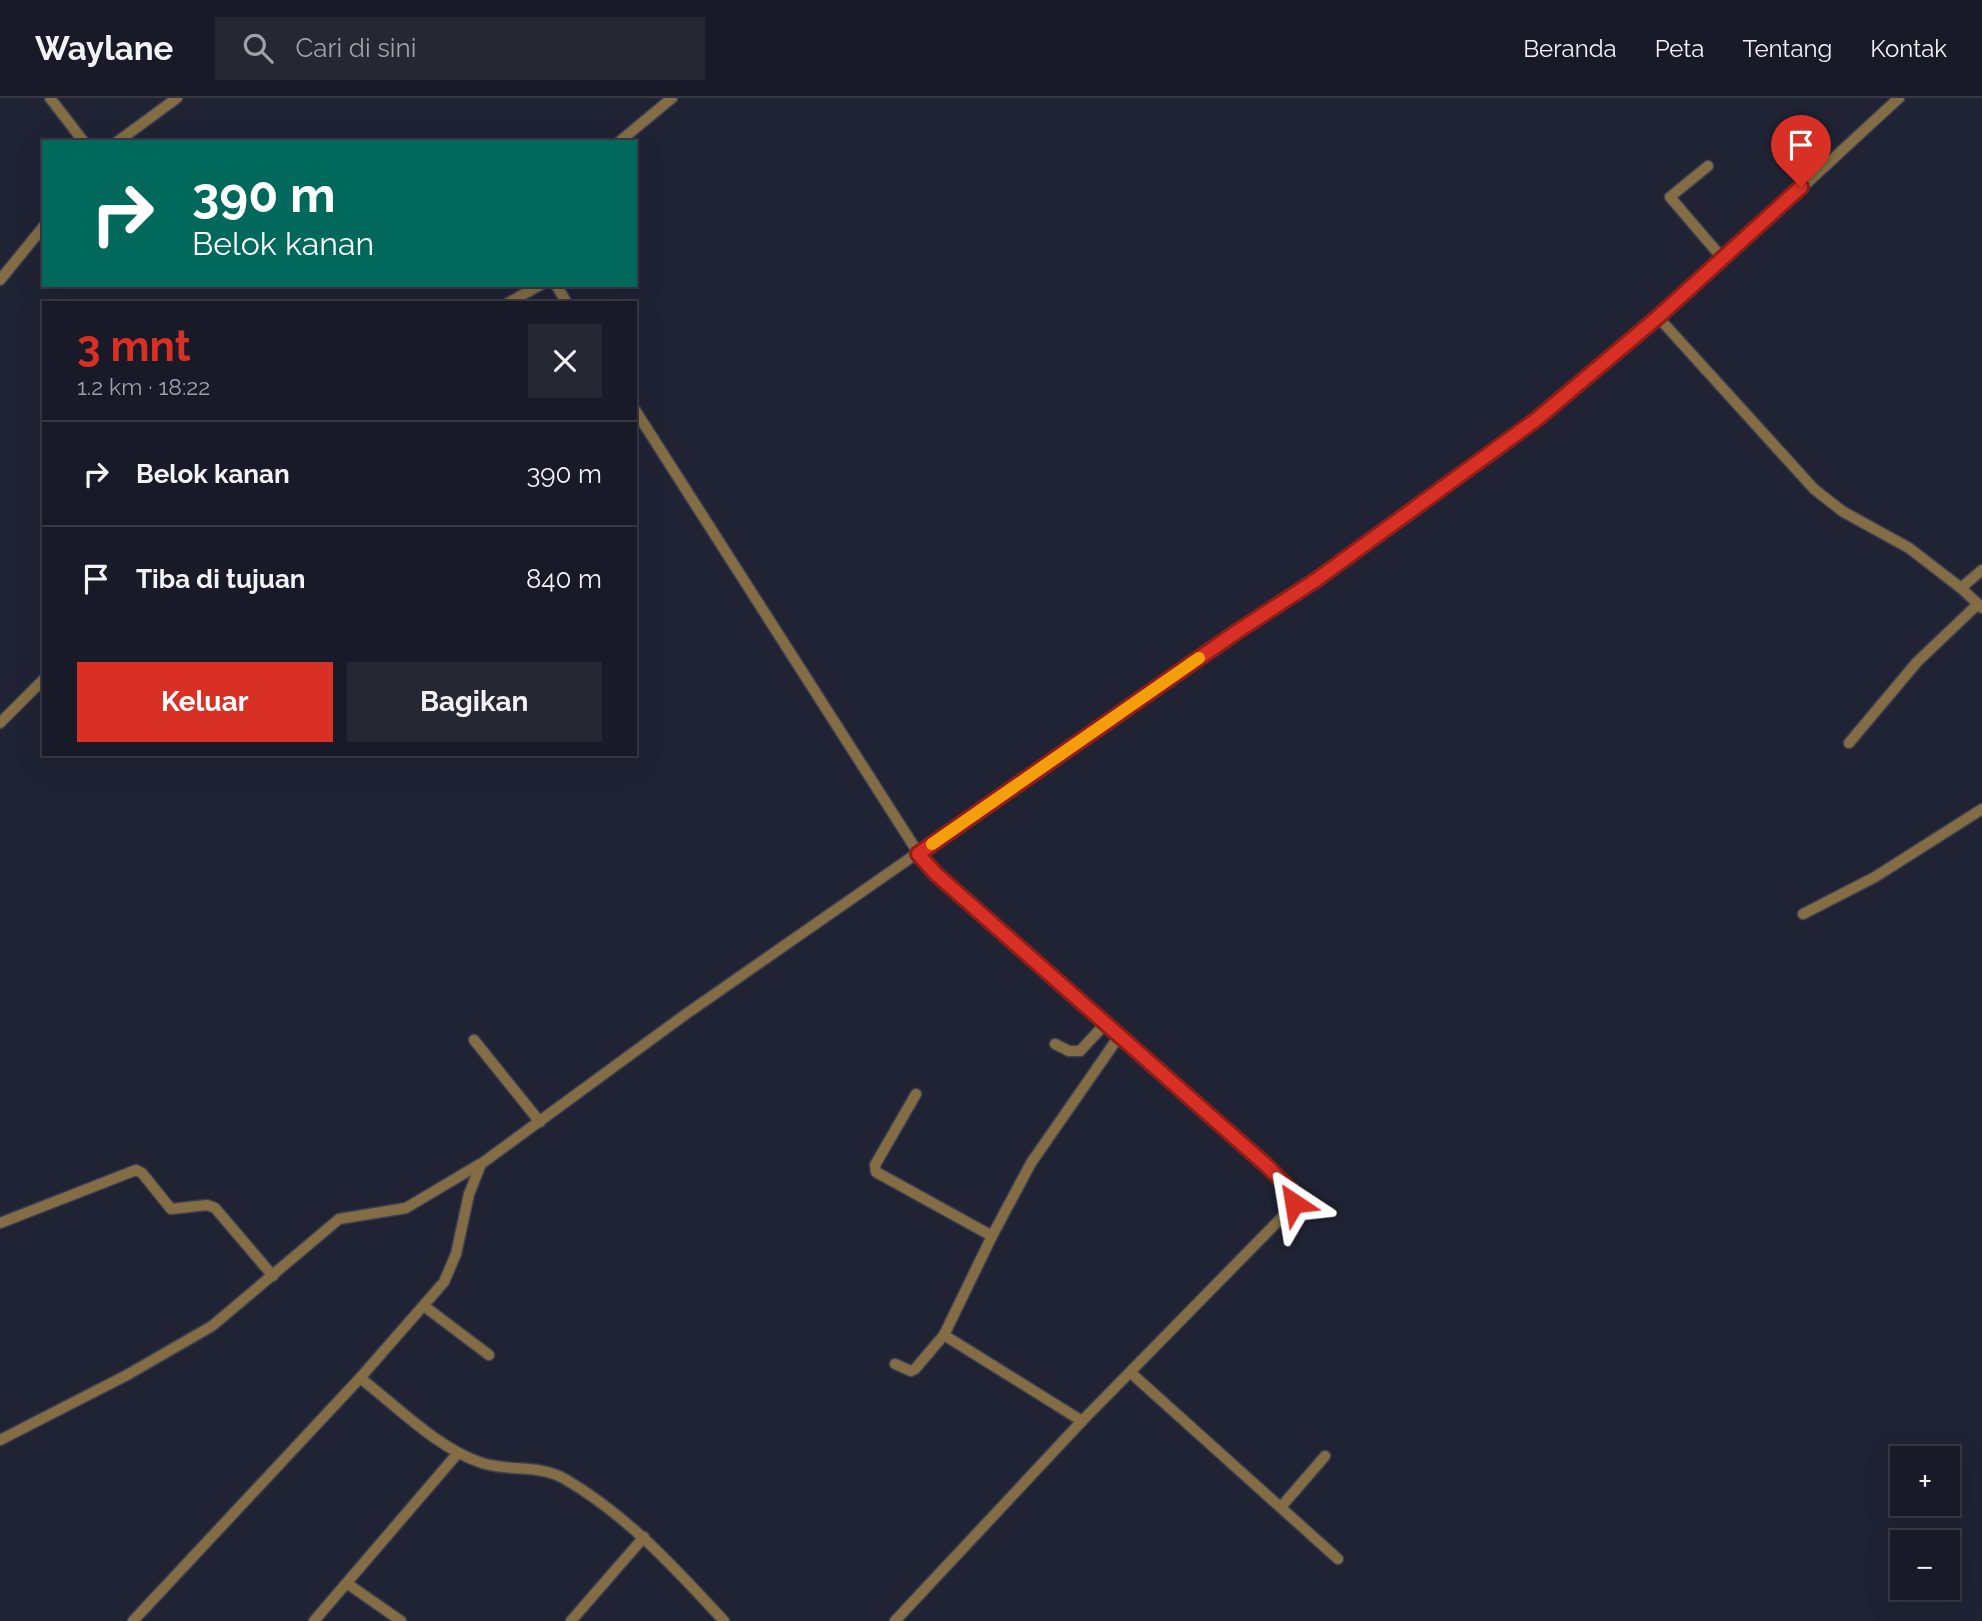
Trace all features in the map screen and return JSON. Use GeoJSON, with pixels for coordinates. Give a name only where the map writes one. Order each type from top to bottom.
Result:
{"type":"FeatureCollection","features":[{"type":"Feature","properties":{"kind":"street"},"geometry":{"type":"LineString","coordinates":[[50,98],[82,140]]}},
{"type":"Feature","properties":{"kind":"street"},"geometry":{"type":"LineString","coordinates":[[120,140],[177,98]]}},
{"type":"Feature","properties":{"kind":"street"},"geometry":{"type":"LineString","coordinates":[[621,140],[672,98]]}},
{"type":"Feature","properties":{"kind":"street"},"geometry":{"type":"LineString","coordinates":[[0,1440],[127,1375],[212,1326],[339,1219],[406,1209],[481,1164],[686,1014],[1229,637],[1316,580],[1537,419],[1658,317],[1899,98]]}},
{"type":"Feature","properties":{"kind":"street"},"geometry":{"type":"LineString","coordinates":[[1707,166],[1670,197],[1723,258]]}},
{"type":"Feature","properties":{"kind":"street"},"geometry":{"type":"LineString","coordinates":[[0,280],[42,228]]}},
{"type":"Feature","properties":{"kind":"street"},"geometry":{"type":"LineString","coordinates":[[512,301],[536,287]]}},
{"type":"Feature","properties":{"kind":"street"},"geometry":{"type":"LineString","coordinates":[[1658,317],[1814,489],[1842,511],[1909,548],[1980,606],[1917,662],[1849,743]]}},
{"type":"Feature","properties":{"kind":"street"},"geometry":{"type":"LineString","coordinates":[[637,413],[918,854],[936,874],[1266,1165],[1292,1191],[1294,1199],[1283,1216],[1082,1421],[895,1621]]}},
{"type":"Feature","properties":{"kind":"street"},"geometry":{"type":"LineString","coordinates":[[1961,588],[1982,570]]}},
{"type":"Feature","properties":{"kind":"street"},"geometry":{"type":"LineString","coordinates":[[0,723],[42,681]]}},
{"type":"Feature","properties":{"kind":"street"},"geometry":{"type":"LineString","coordinates":[[1803,914],[1875,877],[1982,809]]}},
{"type":"Feature","properties":{"kind":"street"},"geometry":{"type":"LineString","coordinates":[[1055,1044],[1069,1051],[1080,1051],[1106,1023]]}},
{"type":"Feature","properties":{"kind":"street"},"geometry":{"type":"LineString","coordinates":[[895,1364],[911,1371],[915,1369],[944,1335],[1031,1163],[1120,1035]]}},
{"type":"Feature","properties":{"kind":"street"},"geometry":{"type":"LineString","coordinates":[[474,1040],[540,1122]]}},
{"type":"Feature","properties":{"kind":"street"},"geometry":{"type":"LineString","coordinates":[[916,1094],[875,1165],[876,1172],[992,1236]]}},
{"type":"Feature","properties":{"kind":"street"},"geometry":{"type":"LineString","coordinates":[[133,1621],[424,1306],[450,1270],[474,1177],[481,1164]]}},
{"type":"Feature","properties":{"kind":"street"},"geometry":{"type":"LineString","coordinates":[[0,1223],[136,1170],[142,1173],[171,1209],[207,1205],[215,1208],[273,1276]]}},
{"type":"Feature","properties":{"kind":"street"},"geometry":{"type":"LineString","coordinates":[[424,1306],[489,1355]]}},
{"type":"Feature","properties":{"kind":"street"},"geometry":{"type":"LineString","coordinates":[[944,1335],[1082,1421]]}},
{"type":"Feature","properties":{"kind":"street"},"geometry":{"type":"LineString","coordinates":[[1131,1373],[1338,1559]]}},
{"type":"Feature","properties":{"kind":"street"},"geometry":{"type":"LineString","coordinates":[[360,1378],[458,1453],[496,1467],[548,1471],[612,1510],[644,1537],[724,1621]]}},
{"type":"Feature","properties":{"kind":"street"},"geometry":{"type":"LineString","coordinates":[[314,1621],[458,1453]]}},
{"type":"Feature","properties":{"kind":"street"},"geometry":{"type":"LineString","coordinates":[[1281,1507],[1325,1456]]}},
{"type":"Feature","properties":{"kind":"street"},"geometry":{"type":"LineString","coordinates":[[570,1621],[644,1537]]}},
{"type":"Feature","properties":{"kind":"street"},"geometry":{"type":"LineString","coordinates":[[348,1584],[401,1621]]}},
{"type":"Feature","properties":{"kind":"slow traffic"},"geometry":{"type":"LineString","coordinates":[[932,844],[1199,658]]}},
{"type":"Feature","properties":{"kind":"route"},"geometry":{"type":"LineString","coordinates":[[1294,1203],[1292,1191],[1266,1165],[936,874],[918,854],[1238,631],[1316,580],[1537,419],[1658,317],[1801,187]]}}]}
